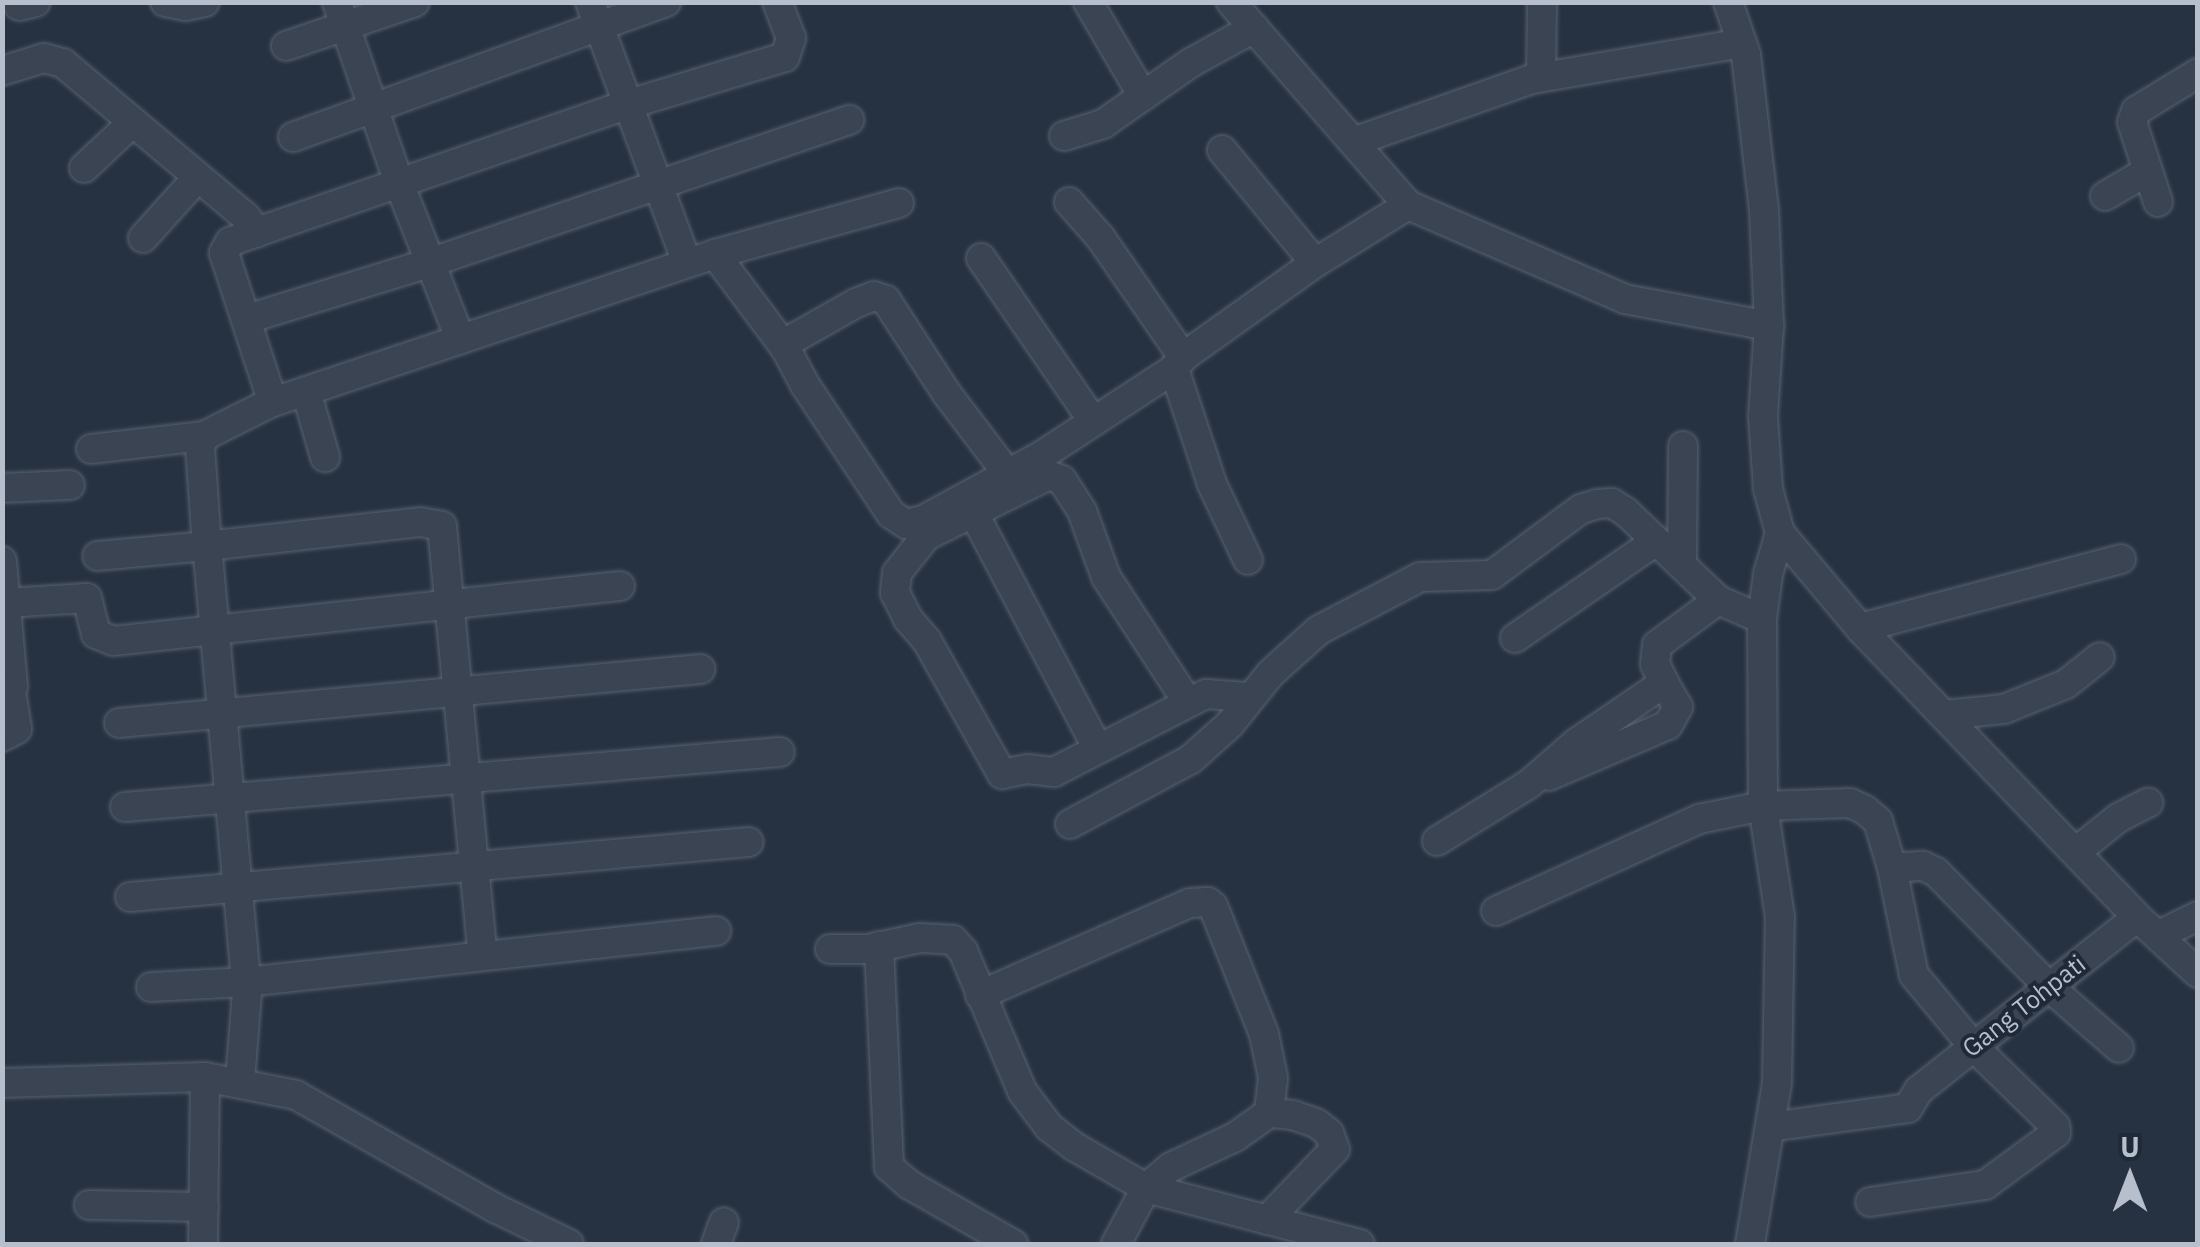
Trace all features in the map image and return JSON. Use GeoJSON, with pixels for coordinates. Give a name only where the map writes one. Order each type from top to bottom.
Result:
{"type":"FeatureCollection","features":[{"type":"Feature","properties":{"kind":"street"},"geometry":{"type":"LineString","coordinates":[[165,2],[186,6],[205,2]]}},
{"type":"Feature","properties":{"kind":"street"},"geometry":{"type":"LineString","coordinates":[[286,46],[342,15],[415,2]]}},
{"type":"Feature","properties":{"kind":"street"},"geometry":{"type":"LineString","coordinates":[[293,137],[595,14],[666,2]]}},
{"type":"Feature","properties":{"kind":"street"},"geometry":{"type":"LineString","coordinates":[[270,403],[224,252],[230,242],[626,105],[785,58],[791,38],[777,2]]}},
{"type":"Feature","properties":{"kind":"street"},"geometry":{"type":"LineString","coordinates":[[1088,2],[1142,96]]}},
{"type":"Feature","properties":{"kind":"street"},"geometry":{"type":"LineString","coordinates":[[1232,2],[1408,205],[1625,298],[1769,326]]}},
{"type":"Feature","properties":{"kind":"street"},"geometry":{"type":"LineString","coordinates":[[1541,77],[1542,2]]}},
{"type":"Feature","properties":{"kind":"street"},"geometry":{"type":"LineString","coordinates":[[1728,2],[1742,42],[1764,210],[1769,326],[1763,417],[1768,489],[1780,533],[1860,628],[2198,974]]}},
{"type":"Feature","properties":{"kind":"street"},"geometry":{"type":"LineString","coordinates":[[595,14],[686,263]]}},
{"type":"Feature","properties":{"kind":"street"},"geometry":{"type":"LineString","coordinates":[[342,15],[398,183],[460,339]]}},
{"type":"Feature","properties":{"kind":"street"},"geometry":{"type":"LineString","coordinates":[[1064,136],[1103,124],[1192,62],[1254,28]]}},
{"type":"Feature","properties":{"kind":"street"},"geometry":{"type":"LineString","coordinates":[[1353,142],[1541,77],[1742,42]]}},
{"type":"Feature","properties":{"kind":"street"},"geometry":{"type":"LineString","coordinates":[[2,71],[53,59],[246,217],[257,232]]}},
{"type":"Feature","properties":{"kind":"street"},"geometry":{"type":"LineString","coordinates":[[2158,202],[2132,132],[2136,111],[2198,73]]}},
{"type":"Feature","properties":{"kind":"street"},"geometry":{"type":"LineString","coordinates":[[247,319],[432,262],[850,120]]}},
{"type":"Feature","properties":{"kind":"street"},"geometry":{"type":"LineString","coordinates":[[84,168],[133,122]]}},
{"type":"Feature","properties":{"kind":"street"},"geometry":{"type":"LineString","coordinates":[[1222,150],[1315,263]]}},
{"type":"Feature","properties":{"kind":"street"},"geometry":{"type":"LineString","coordinates":[[2104,196],[2146,172]]}},
{"type":"Feature","properties":{"kind":"street"},"geometry":{"type":"LineString","coordinates":[[142,238],[198,178]]}},
{"type":"Feature","properties":{"kind":"street"},"geometry":{"type":"LineString","coordinates":[[1070,202],[1100,237],[1178,363],[1212,484],[1248,560]]}},
{"type":"Feature","properties":{"kind":"street"},"geometry":{"type":"LineString","coordinates":[[90,449],[204,436],[270,403],[686,263],[899,204]]}},
{"type":"Feature","properties":{"kind":"street"},"geometry":{"type":"LineString","coordinates":[[715,254],[786,349],[891,514],[906,524],[923,520],[1094,421],[1315,263],[1408,205]]}},
{"type":"Feature","properties":{"kind":"street"},"geometry":{"type":"LineString","coordinates":[[981,258],[1094,421]]}},
{"type":"Feature","properties":{"kind":"street"},"geometry":{"type":"LineString","coordinates":[[786,349],[798,333],[856,303],[874,296],[886,300],[947,394],[1006,473]]}},
{"type":"Feature","properties":{"kind":"street"},"geometry":{"type":"LineString","coordinates":[[306,391],[326,457]]}},
{"type":"Feature","properties":{"kind":"street"},"geometry":{"type":"LineString","coordinates":[[204,436],[200,447],[207,546],[246,982],[240,1082]]}},
{"type":"Feature","properties":{"kind":"street"},"geometry":{"type":"LineString","coordinates":[[1682,446],[1682,564]]}},
{"type":"Feature","properties":{"kind":"street"},"geometry":{"type":"LineString","coordinates":[[1187,701],[1106,576],[1082,511],[1062,480],[1048,474],[926,536],[898,572],[895,593],[908,618],[927,641],[1002,774],[1028,769],[1054,772],[1206,694],[1248,698]]}},
{"type":"Feature","properties":{"kind":"street"},"geometry":{"type":"LineString","coordinates":[[2,488],[70,485]]}},
{"type":"Feature","properties":{"kind":"street"},"geometry":{"type":"LineString","coordinates":[[1070,824],[1191,759],[1230,724],[1248,698],[1318,630],[1420,578],[1492,575],[1581,510],[1612,503],[1718,600],[1762,619]]}},
{"type":"Feature","properties":{"kind":"street"},"geometry":{"type":"LineString","coordinates":[[973,512],[1098,750]]}},
{"type":"Feature","properties":{"kind":"street"},"geometry":{"type":"LineString","coordinates":[[97,556],[437,522],[444,536],[483,956]]}},
{"type":"Feature","properties":{"kind":"street"},"geometry":{"type":"LineString","coordinates":[[1750,1244],[1777,1082],[1780,917],[1763,806],[1762,619],[1768,574],[1780,533]]}},
{"type":"Feature","properties":{"kind":"street"},"geometry":{"type":"LineString","coordinates":[[1514,638],[1656,541]]}},
{"type":"Feature","properties":{"kind":"street"},"geometry":{"type":"LineString","coordinates":[[1860,628],[2122,558]]}},
{"type":"Feature","properties":{"kind":"street"},"geometry":{"type":"LineString","coordinates":[[2,561],[7,693],[16,729],[2,737]]}},
{"type":"Feature","properties":{"kind":"street"},"geometry":{"type":"LineString","coordinates":[[6,604],[88,598],[96,634],[107,641],[620,586]]}},
{"type":"Feature","properties":{"kind":"street"},"geometry":{"type":"LineString","coordinates":[[1438,840],[1530,784],[1668,725],[1678,707],[1654,664],[1657,645],[1718,600]]}},
{"type":"Feature","properties":{"kind":"street"},"geometry":{"type":"LineString","coordinates":[[1945,715],[2004,710],[2066,684],[2100,657]]}},
{"type":"Feature","properties":{"kind":"street"},"geometry":{"type":"LineString","coordinates":[[119,724],[702,669]]}},
{"type":"Feature","properties":{"kind":"street"},"geometry":{"type":"LineString","coordinates":[[124,807],[780,752]]}},
{"type":"Feature","properties":{"kind":"street"},"geometry":{"type":"LineString","coordinates":[[1496,912],[1679,826],[1763,806],[1850,803],[1866,810],[1878,821],[1892,868],[1914,975],[1973,1046],[2055,1126],[2054,1138],[1986,1185],[1870,1202]]}},
{"type":"Feature","properties":{"kind":"street"},"geometry":{"type":"LineString","coordinates":[[2077,852],[2118,818],[2148,803]]}},
{"type":"Feature","properties":{"kind":"street"},"geometry":{"type":"LineString","coordinates":[[130,896],[749,842]]}},
{"type":"Feature","properties":{"kind":"street"},"geometry":{"type":"LineString","coordinates":[[1892,868],[1923,866],[1936,872],[2048,986],[2119,1048]]}},
{"type":"Feature","properties":{"kind":"street"},"geometry":{"type":"LineString","coordinates":[[980,994],[1129,926],[1190,903],[1208,902],[1224,928],[1264,1034],[1273,1078],[1269,1113]]}},
{"type":"Feature","properties":{"kind":"street","name":"Gang Tohpati"},"geometry":{"type":"LineString","coordinates":[[1770,1127],[1908,1108],[1913,1098],[2048,986],[2148,926],[2198,916]]}},
{"type":"Feature","properties":{"kind":"street"},"geometry":{"type":"LineString","coordinates":[[151,987],[246,982],[716,931]]}},
{"type":"Feature","properties":{"kind":"street"},"geometry":{"type":"LineString","coordinates":[[830,950],[920,938],[954,940],[964,951],[1022,1091],[1048,1127],[1146,1188],[1360,1244]]}},
{"type":"Feature","properties":{"kind":"street"},"geometry":{"type":"LineString","coordinates":[[880,946],[889,1167],[910,1185],[1013,1244]]}},
{"type":"Feature","properties":{"kind":"street"},"geometry":{"type":"LineString","coordinates":[[203,1244],[206,1077]]}},
{"type":"Feature","properties":{"kind":"street"},"geometry":{"type":"LineString","coordinates":[[2,1084],[206,1077],[296,1095],[495,1208],[569,1244]]}},
{"type":"Feature","properties":{"kind":"street"},"geometry":{"type":"LineString","coordinates":[[1116,1244],[1146,1188],[1170,1167],[1248,1130],[1269,1113],[1293,1114],[1329,1133],[1335,1150],[1267,1220]]}},
{"type":"Feature","properties":{"kind":"street"},"geometry":{"type":"LineString","coordinates":[[89,1205],[204,1207]]}}]}
